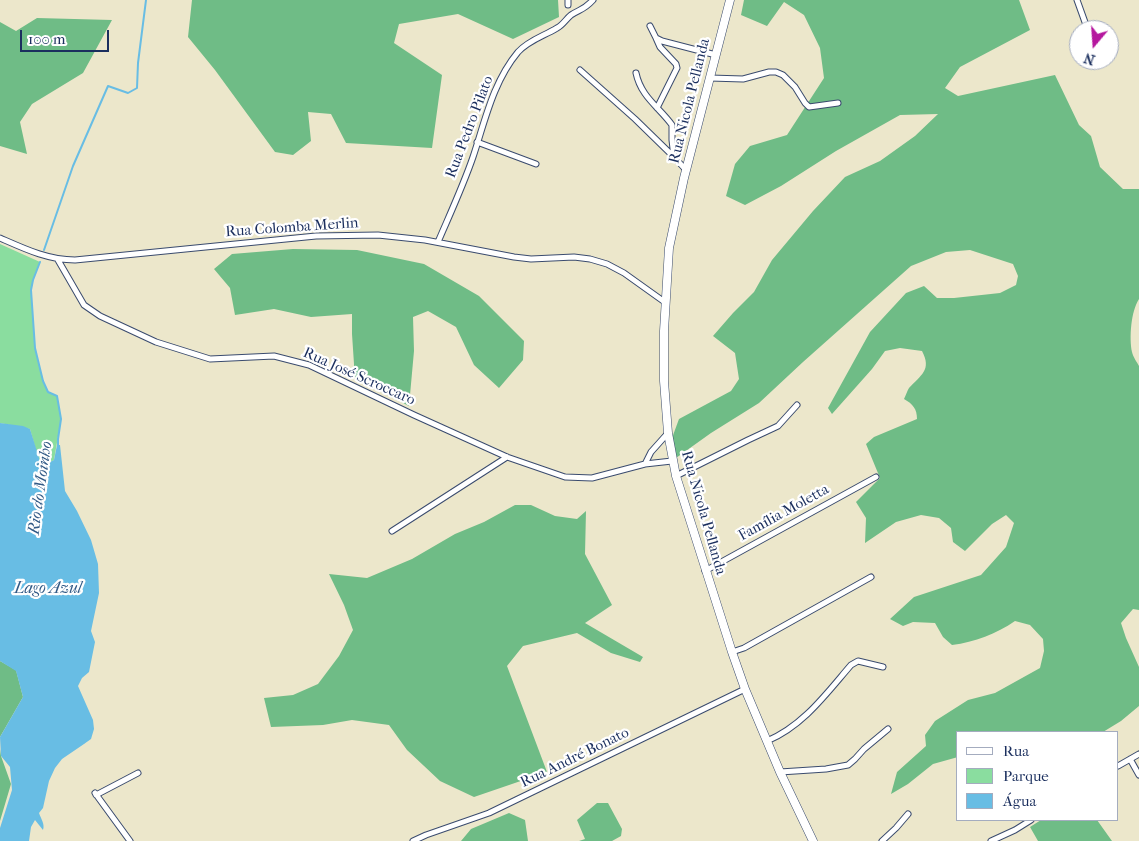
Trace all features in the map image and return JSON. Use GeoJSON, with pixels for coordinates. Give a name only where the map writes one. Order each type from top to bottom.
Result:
{"type":"FeatureCollection","features":[{"type":"Feature","properties":{"kind":"main road","name":"Rua Nicola Pellanda"},"geometry":{"type":"LineString","coordinates":[[730,0],[686,170],[669,248],[664,331],[664,381],[668,433],[676,476],[732,652],[780,772],[812,841]]}},
{"type":"Feature","properties":{"kind":"street","name":"Rua Pedro Pilato"},"geometry":{"type":"LineString","coordinates":[[438,242],[473,158],[495,92],[505,72],[519,52],[529,43],[561,26],[570,15],[587,6],[593,0]]}},
{"type":"Feature","properties":{"kind":"street"},"geometry":{"type":"LineString","coordinates":[[1077,0],[1084,20]]}},
{"type":"Feature","properties":{"kind":"street"},"geometry":{"type":"LineString","coordinates":[[650,26],[660,47],[676,64],[677,68],[657,108]]}},
{"type":"Feature","properties":{"kind":"street"},"geometry":{"type":"LineString","coordinates":[[656,38],[671,44],[716,55]]}},
{"type":"Feature","properties":{"kind":"street"},"geometry":{"type":"LineString","coordinates":[[580,70],[635,119],[686,170]]}},
{"type":"Feature","properties":{"kind":"street"},"geometry":{"type":"LineString","coordinates":[[710,78],[743,78],[776,72],[783,75],[796,87],[809,107],[838,103]]}},
{"type":"Feature","properties":{"kind":"street"},"geometry":{"type":"LineString","coordinates":[[636,73],[642,92],[672,125],[674,157]]}},
{"type":"Feature","properties":{"kind":"street"},"geometry":{"type":"LineString","coordinates":[[478,142],[536,164]]}},
{"type":"Feature","properties":{"kind":"street","name":"Rua Colomba Merlin"},"geometry":{"type":"LineString","coordinates":[[0,238],[58,260],[84,260],[324,236],[378,235],[411,238],[522,258],[574,257],[590,259],[607,264],[666,303]]}},
{"type":"Feature","properties":{"kind":"street","name":"Rua José Scroccaro"},"geometry":{"type":"LineString","coordinates":[[58,260],[84,305],[100,316],[156,342],[210,358],[274,356],[309,365],[507,458],[565,477],[592,478],[645,464],[672,460]]}},
{"type":"Feature","properties":{"kind":"street"},"geometry":{"type":"LineString","coordinates":[[676,476],[778,426],[796,405]]}},
{"type":"Feature","properties":{"kind":"street"},"geometry":{"type":"LineString","coordinates":[[645,464],[651,452],[668,433]]}},
{"type":"Feature","properties":{"kind":"street"},"geometry":{"type":"LineString","coordinates":[[392,531],[507,458]]}},
{"type":"Feature","properties":{"kind":"street","name":"Família Moletta"},"geometry":{"type":"LineString","coordinates":[[705,571],[876,477]]}},
{"type":"Feature","properties":{"kind":"street"},"geometry":{"type":"LineString","coordinates":[[732,652],[744,648],[871,577]]}},
{"type":"Feature","properties":{"kind":"street"},"geometry":{"type":"LineString","coordinates":[[767,741],[794,726],[814,707],[851,665],[858,661],[883,667]]}},
{"type":"Feature","properties":{"kind":"street","name":"Rua André Bonato"},"geometry":{"type":"LineString","coordinates":[[413,841],[490,814],[745,688]]}},
{"type":"Feature","properties":{"kind":"street"},"geometry":{"type":"LineString","coordinates":[[780,772],[826,769],[848,765],[888,729]]}},
{"type":"Feature","properties":{"kind":"street"},"geometry":{"type":"LineString","coordinates":[[1119,766],[1139,754]]}},
{"type":"Feature","properties":{"kind":"street"},"geometry":{"type":"LineString","coordinates":[[1130,760],[1139,774]]}},
{"type":"Feature","properties":{"kind":"street"},"geometry":{"type":"LineString","coordinates":[[130,841],[95,794],[138,773]]}},
{"type":"Feature","properties":{"kind":"street"},"geometry":{"type":"LineString","coordinates":[[882,841],[908,814]]}},
{"type":"Feature","properties":{"kind":"street"},"geometry":{"type":"LineString","coordinates":[[991,841],[1029,821]]}},
{"type":"Feature","properties":{"kind":"green space"},"geometry":{"type":"Polygon","coordinates":[[[192,0],[558,0],[559,17],[513,39],[458,14],[399,24],[394,43],[442,75],[432,148],[346,143],[331,114],[308,112],[311,141],[293,155],[275,152],[215,70],[188,37],[192,0]]]}},
{"type":"Feature","properties":{"kind":"green space"},"geometry":{"type":"Polygon","coordinates":[[[744,0],[1019,0],[1030,30],[960,67],[945,88],[958,96],[1055,75],[1079,125],[1091,136],[1100,167],[1123,189],[1139,189],[1139,299],[1132,317],[1131,346],[1139,366],[1139,610],[1133,609],[1121,623],[1139,667],[1139,706],[1121,721],[1105,731],[956,731],[956,758],[933,764],[908,784],[891,794],[897,772],[926,746],[925,735],[935,721],[968,700],[995,693],[1040,668],[1044,651],[1043,639],[1030,625],[1015,621],[985,637],[952,645],[943,637],[935,623],[913,622],[903,626],[890,619],[914,597],[981,575],[1006,547],[1014,523],[1006,515],[992,524],[965,551],[953,542],[951,528],[939,518],[921,515],[896,522],[865,543],[866,518],[856,502],[880,478],[866,444],[874,437],[917,419],[914,407],[904,399],[909,388],[924,372],[926,363],[922,351],[900,348],[885,351],[872,369],[832,414],[828,408],[870,332],[906,293],[924,286],[937,298],[1000,293],[1016,285],[1018,276],[1013,264],[970,250],[946,252],[911,266],[759,403],[711,433],[676,458],[672,438],[679,419],[731,391],[739,379],[735,353],[713,336],[754,292],[772,260],[813,211],[845,177],[880,161],[915,136],[938,114],[900,115],[836,151],[781,186],[745,205],[726,196],[735,164],[750,146],[787,135],[824,78],[820,48],[804,15],[784,2],[767,26],[741,15],[744,0]]]}},
{"type":"Feature","properties":{"kind":"green space"},"geometry":{"type":"Polygon","coordinates":[[[37,18],[112,20],[83,73],[32,104],[20,122],[27,154],[0,146],[0,22],[16,31],[37,18]]]}},
{"type":"Feature","properties":{"kind":"green space"},"geometry":{"type":"Polygon","coordinates":[[[0,244],[40,262],[31,290],[35,348],[43,381],[48,392],[57,396],[61,419],[54,460],[48,463],[39,461],[30,429],[0,423],[0,244]]]}},
{"type":"Feature","properties":{"kind":"green space"},"geometry":{"type":"Polygon","coordinates":[[[293,249],[357,250],[424,264],[479,296],[524,341],[523,360],[499,388],[474,365],[456,327],[428,311],[413,317],[414,351],[409,406],[355,379],[352,314],[311,317],[274,309],[235,315],[230,288],[214,269],[232,254],[293,249]]]}},
{"type":"Feature","properties":{"kind":"green space"},"geometry":{"type":"Polygon","coordinates":[[[515,505],[531,505],[555,516],[577,519],[586,511],[585,554],[612,605],[585,623],[643,657],[640,662],[611,653],[577,633],[523,646],[507,666],[547,772],[474,797],[440,781],[407,750],[389,725],[352,720],[323,725],[271,727],[264,698],[293,695],[318,684],[339,656],[353,630],[344,605],[329,574],[367,578],[412,559],[455,534],[484,522],[515,505]]]}},
{"type":"Feature","properties":{"kind":"green space"},"geometry":{"type":"Polygon","coordinates":[[[0,661],[16,670],[23,697],[0,737],[0,661]]]}},
{"type":"Feature","properties":{"kind":"green space"},"geometry":{"type":"Polygon","coordinates":[[[0,749],[11,784],[0,821],[0,749]]]}},
{"type":"Feature","properties":{"kind":"green space"},"geometry":{"type":"Polygon","coordinates":[[[597,803],[608,803],[622,829],[621,836],[612,841],[579,841],[585,839],[577,820],[597,803]]]}},
{"type":"Feature","properties":{"kind":"green space"},"geometry":{"type":"Polygon","coordinates":[[[509,813],[525,820],[528,841],[461,841],[471,829],[509,813]]]}},
{"type":"Feature","properties":{"kind":"green space"},"geometry":{"type":"Polygon","coordinates":[[[1039,821],[1098,821],[1112,841],[1038,841],[1030,827],[1039,821]]]}},
{"type":"Feature","properties":{"kind":"water","name":"Lago Azul"},"geometry":{"type":"Polygon","coordinates":[[[0,423],[23,426],[30,429],[40,461],[48,463],[54,460],[57,445],[60,445],[65,491],[91,540],[98,564],[99,593],[91,631],[95,642],[89,672],[82,678],[78,686],[93,720],[94,729],[91,739],[62,759],[55,768],[49,781],[43,808],[39,813],[43,830],[35,820],[31,827],[29,841],[0,841],[0,828],[12,790],[10,767],[1,756],[0,737],[23,697],[16,671],[0,661],[0,423]]]}},
{"type":"Feature","properties":{"kind":"waterway","name":"Rio do Moinho"},"geometry":{"type":"LineString","coordinates":[[44,250],[73,166],[108,86],[128,93],[137,88],[138,63],[146,0]]}},
{"type":"Feature","properties":{"kind":"waterway","name":"Rio do Moinho"},"geometry":{"type":"LineString","coordinates":[[40,262],[31,290],[35,348],[43,381],[48,392],[57,396],[61,419],[58,446]]}}]}
